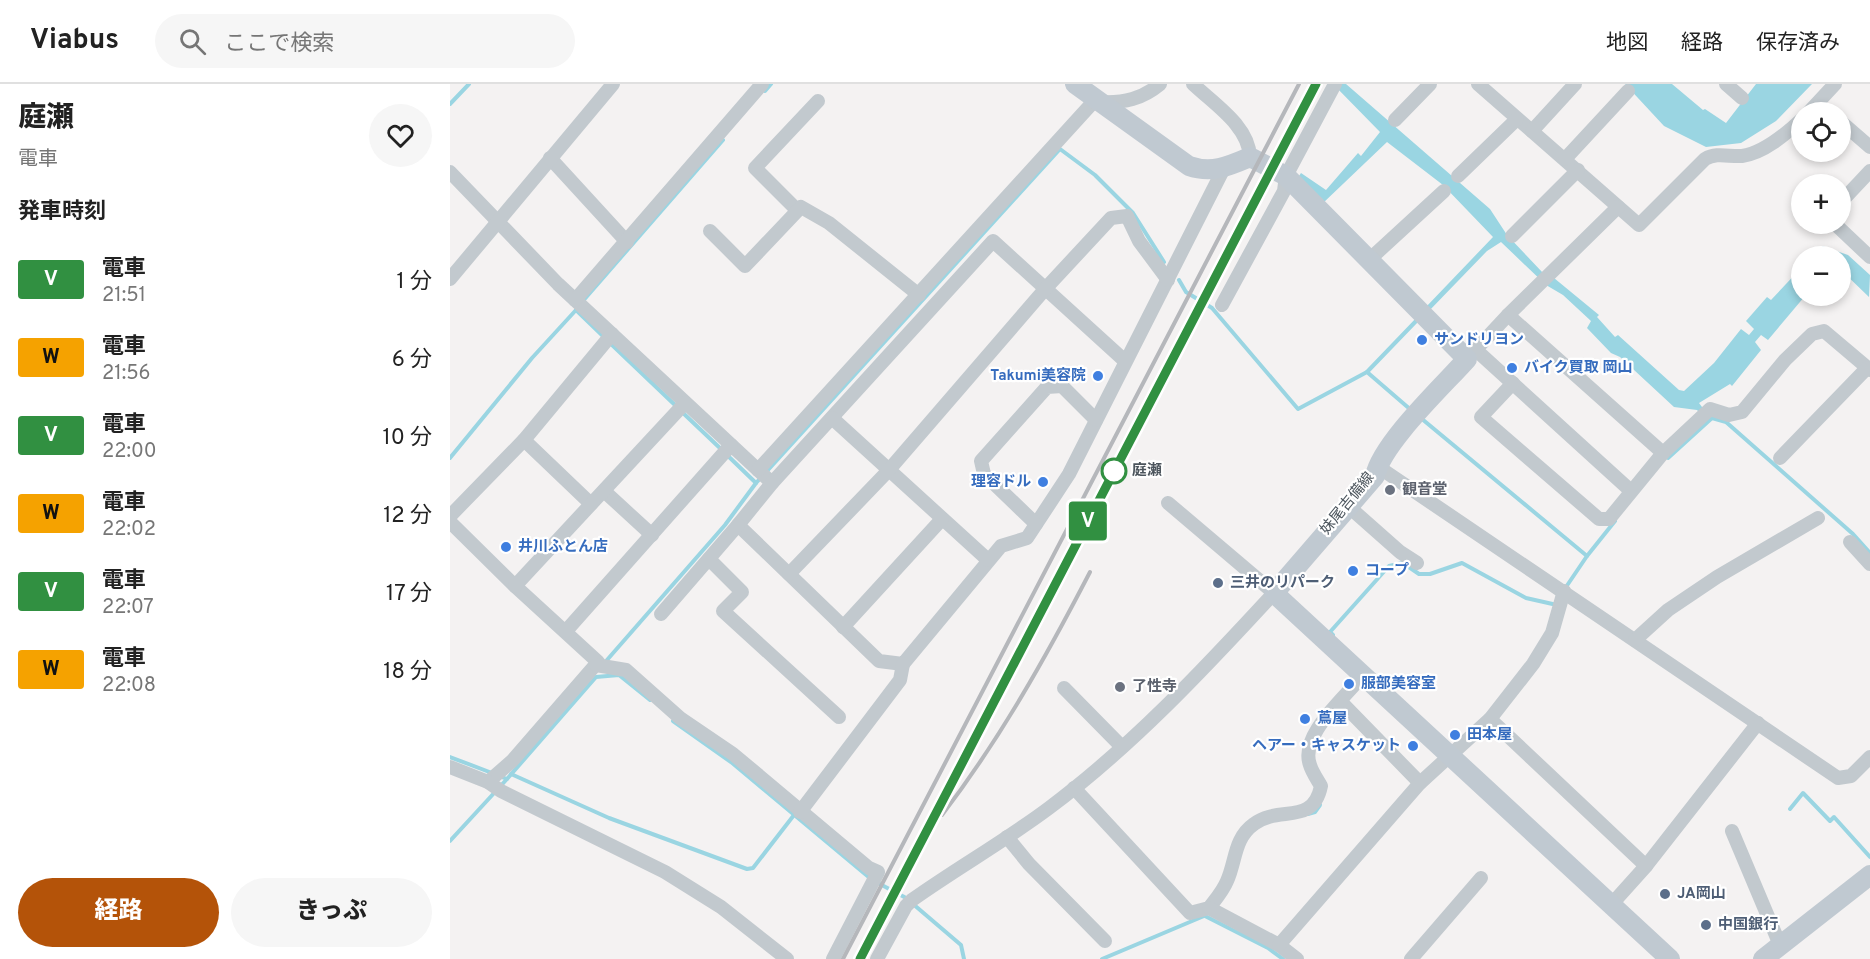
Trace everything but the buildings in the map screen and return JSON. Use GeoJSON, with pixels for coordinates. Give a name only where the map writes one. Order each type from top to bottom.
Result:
{"type":"FeatureCollection","features":[{"type":"Feature","properties":{"kind":"main road"},"geometry":{"type":"LineString","coordinates":[[1075,84],[1189,166],[1203,171],[1224,168],[1250,157],[1286,176],[1472,355]]}},
{"type":"Feature","properties":{"kind":"main road","name":"妹尾吉備線"},"geometry":{"type":"LineString","coordinates":[[1274,593],[1375,476],[1377,466],[1406,427],[1472,355]]}},
{"type":"Feature","properties":{"kind":"main road"},"geometry":{"type":"LineString","coordinates":[[1274,593],[1670,959]]}},
{"type":"Feature","properties":{"kind":"main road"},"geometry":{"type":"LineString","coordinates":[[1763,959],[1870,875]]}},
{"type":"Feature","properties":{"kind":"street"},"geometry":{"type":"LineString","coordinates":[[450,279],[496,221],[613,84]]}},
{"type":"Feature","properties":{"kind":"street"},"geometry":{"type":"LineString","coordinates":[[579,303],[627,242],[762,84]]}},
{"type":"Feature","properties":{"kind":"street"},"geometry":{"type":"LineString","coordinates":[[661,614],[738,525],[764,475],[927,296],[1097,100],[1117,103],[1137,98],[1160,84]]}},
{"type":"Feature","properties":{"kind":"street"},"geometry":{"type":"LineString","coordinates":[[1192,84],[1239,128],[1250,150],[1250,157]]}},
{"type":"Feature","properties":{"kind":"street"},"geometry":{"type":"LineString","coordinates":[[1395,120],[1430,84]]}},
{"type":"Feature","properties":{"kind":"street"},"geometry":{"type":"LineString","coordinates":[[1479,84],[1639,225],[1705,159],[1712,155],[1742,156],[1755,152],[1791,128]]}},
{"type":"Feature","properties":{"kind":"street"},"geometry":{"type":"LineString","coordinates":[[1726,84],[1742,98]]}},
{"type":"Feature","properties":{"kind":"street"},"geometry":{"type":"LineString","coordinates":[[1819,102],[1835,84]]}},
{"type":"Feature","properties":{"kind":"street"},"geometry":{"type":"LineString","coordinates":[[1222,305],[1284,191],[1286,176],[1334,85]]}},
{"type":"Feature","properties":{"kind":"street"},"geometry":{"type":"LineString","coordinates":[[1532,131],[1570,86]]}},
{"type":"Feature","properties":{"kind":"street"},"geometry":{"type":"LineString","coordinates":[[1564,159],[1628,91]]}},
{"type":"Feature","properties":{"kind":"street"},"geometry":{"type":"LineString","coordinates":[[798,210],[755,168],[818,101]]}},
{"type":"Feature","properties":{"kind":"street"},"geometry":{"type":"LineString","coordinates":[[1458,176],[1517,119]]}},
{"type":"Feature","properties":{"kind":"street"},"geometry":{"type":"LineString","coordinates":[[1851,131],[1870,147]]}},
{"type":"Feature","properties":{"kind":"street"},"geometry":{"type":"LineString","coordinates":[[550,158],[627,242]]}},
{"type":"Feature","properties":{"kind":"street"},"geometry":{"type":"LineString","coordinates":[[800,812],[900,680],[903,664],[988,560],[1001,546],[1027,538],[1069,474],[1224,168]]}},
{"type":"Feature","properties":{"kind":"street"},"geometry":{"type":"LineString","coordinates":[[1512,236],[1578,170]]}},
{"type":"Feature","properties":{"kind":"street"},"geometry":{"type":"LineString","coordinates":[[1851,192],[1870,171]]}},
{"type":"Feature","properties":{"kind":"street"},"geometry":{"type":"LineString","coordinates":[[450,172],[579,303],[608,339],[727,449],[764,475]]}},
{"type":"Feature","properties":{"kind":"street"},"geometry":{"type":"LineString","coordinates":[[1370,259],[1444,191]]}},
{"type":"Feature","properties":{"kind":"street"},"geometry":{"type":"LineString","coordinates":[[710,231],[745,266],[801,207],[830,223],[927,296]]}},
{"type":"Feature","properties":{"kind":"street"},"geometry":{"type":"LineString","coordinates":[[1618,207],[1508,315],[1472,355],[1513,382],[1631,491]]}},
{"type":"Feature","properties":{"kind":"street"},"geometry":{"type":"LineString","coordinates":[[789,574],[888,471],[1046,288],[1111,218],[1126,216],[1139,241],[1168,280]]}},
{"type":"Feature","properties":{"kind":"street"},"geometry":{"type":"LineString","coordinates":[[1846,234],[1870,256]]}},
{"type":"Feature","properties":{"kind":"street"},"geometry":{"type":"LineString","coordinates":[[764,475],[832,418],[927,296],[993,241],[1125,361]]}},
{"type":"Feature","properties":{"kind":"street"},"geometry":{"type":"LineString","coordinates":[[1508,315],[1663,453]]}},
{"type":"Feature","properties":{"kind":"street"},"geometry":{"type":"LineString","coordinates":[[1513,382],[1481,417],[1599,519],[1610,519],[1663,453],[1710,409],[1729,415],[1742,412],[1785,360],[1812,334],[1824,331],[1869,369],[1780,458]]}},
{"type":"Feature","properties":{"kind":"street"},"geometry":{"type":"LineString","coordinates":[[450,516],[524,440],[608,339]]}},
{"type":"Feature","properties":{"kind":"street"},"geometry":{"type":"LineString","coordinates":[[1036,524],[984,474],[981,461],[1047,387],[1062,386],[1096,420]]}},
{"type":"Feature","properties":{"kind":"street"},"geometry":{"type":"LineString","coordinates":[[515,586],[681,408]]}},
{"type":"Feature","properties":{"kind":"street"},"geometry":{"type":"LineString","coordinates":[[832,418],[988,560]]}},
{"type":"Feature","properties":{"kind":"street"},"geometry":{"type":"LineString","coordinates":[[524,440],[591,504]]}},
{"type":"Feature","properties":{"kind":"street"},"geometry":{"type":"LineString","coordinates":[[566,631],[727,449]]}},
{"type":"Feature","properties":{"kind":"street"},"geometry":{"type":"LineString","coordinates":[[1377,466],[1838,778],[1851,776],[1870,758]]}},
{"type":"Feature","properties":{"kind":"street"},"geometry":{"type":"LineString","coordinates":[[604,491],[652,535]]}},
{"type":"Feature","properties":{"kind":"street"},"geometry":{"type":"LineString","coordinates":[[877,959],[910,902],[1007,837],[1074,788],[1194,680],[1274,593],[1168,503]]}},
{"type":"Feature","properties":{"kind":"street"},"geometry":{"type":"LineString","coordinates":[[1348,506],[1400,552],[1417,563]]}},
{"type":"Feature","properties":{"kind":"street"},"geometry":{"type":"LineString","coordinates":[[1635,640],[1668,610],[1746,559],[1818,518]]}},
{"type":"Feature","properties":{"kind":"street"},"geometry":{"type":"LineString","coordinates":[[843,627],[942,519]]}},
{"type":"Feature","properties":{"kind":"street"},"geometry":{"type":"LineString","coordinates":[[450,522],[602,666],[626,670],[680,718],[733,754],[800,812],[869,868],[878,872],[833,959]]}},
{"type":"Feature","properties":{"kind":"street"},"geometry":{"type":"LineString","coordinates":[[738,525],[879,661],[903,664]]}},
{"type":"Feature","properties":{"kind":"street"},"geometry":{"type":"LineString","coordinates":[[1850,542],[1870,564]]}},
{"type":"Feature","properties":{"kind":"street"},"geometry":{"type":"LineString","coordinates":[[709,559],[742,591],[723,611],[839,717]]}},
{"type":"Feature","properties":{"kind":"street"},"geometry":{"type":"LineString","coordinates":[[1279,945],[1420,783],[1490,718],[1533,664],[1552,633],[1564,591]]}},
{"type":"Feature","properties":{"kind":"street"},"geometry":{"type":"LineString","coordinates":[[495,782],[602,666]]}},
{"type":"Feature","properties":{"kind":"street"},"geometry":{"type":"LineString","coordinates":[[1214,911],[1228,880],[1240,839],[1245,831],[1257,821],[1275,815],[1305,811],[1313,806],[1321,786],[1309,764],[1308,752],[1312,735],[1344,704],[1362,676]]}},
{"type":"Feature","properties":{"kind":"street"},"geometry":{"type":"LineString","coordinates":[[1064,688],[1122,747]]}},
{"type":"Feature","properties":{"kind":"street"},"geometry":{"type":"LineString","coordinates":[[1344,704],[1420,783]]}},
{"type":"Feature","properties":{"kind":"street"},"geometry":{"type":"LineString","coordinates":[[1490,718],[1646,866]]}},
{"type":"Feature","properties":{"kind":"street"},"geometry":{"type":"LineString","coordinates":[[1611,905],[1646,866],[1758,723]]}},
{"type":"Feature","properties":{"kind":"street"},"geometry":{"type":"LineString","coordinates":[[450,766],[495,782],[674,877],[721,906],[787,959]]}},
{"type":"Feature","properties":{"kind":"street"},"geometry":{"type":"LineString","coordinates":[[1074,788],[1190,913],[1214,911],[1279,945],[1297,959]]}},
{"type":"Feature","properties":{"kind":"street"},"geometry":{"type":"LineString","coordinates":[[1732,831],[1780,945]]}},
{"type":"Feature","properties":{"kind":"street"},"geometry":{"type":"LineString","coordinates":[[1007,837],[1029,864],[1105,941]]}},
{"type":"Feature","properties":{"kind":"street"},"geometry":{"type":"LineString","coordinates":[[1411,959],[1480,878]]}},
{"type":"Feature","properties":{"kind":"water"},"geometry":{"type":"Polygon","coordinates":[[[1333,84],[1346,84],[1490,209],[1507,235],[1543,273],[1554,278],[1599,315],[1597,317],[1615,337],[1618,335],[1679,390],[1684,391],[1714,363],[1741,329],[1749,335],[1754,329],[1746,321],[1767,297],[1771,300],[1791,279],[1791,306],[1797,306],[1768,340],[1761,335],[1755,342],[1761,350],[1732,386],[1730,384],[1699,403],[1711,419],[1708,422],[1697,410],[1674,407],[1620,357],[1611,353],[1587,328],[1591,321],[1563,295],[1546,285],[1501,242],[1487,251],[1428,312],[1425,308],[1493,237],[1443,185],[1387,142],[1322,204],[1299,176],[1301,173],[1326,190],[1358,153],[1361,156],[1380,132],[1333,84]]]}},
{"type":"Feature","properties":{"kind":"water"},"geometry":{"type":"Polygon","coordinates":[[[1625,84],[1672,84],[1703,110],[1705,109],[1726,123],[1756,84],[1812,84],[1794,102],[1791,102],[1791,106],[1776,121],[1741,143],[1706,147],[1664,126],[1625,84]]]}},
{"type":"Feature","properties":{"kind":"water"},"geometry":{"type":"Polygon","coordinates":[[[1851,258],[1870,275],[1869,297],[1851,280],[1851,258]]]}},
{"type":"Feature","properties":{"kind":"waterway"},"geometry":{"type":"LineString","coordinates":[[450,104],[469,84]]}},
{"type":"Feature","properties":{"kind":"waterway"},"geometry":{"type":"LineString","coordinates":[[765,91],[771,84]]}},
{"type":"Feature","properties":{"kind":"waterway"},"geometry":{"type":"LineString","coordinates":[[582,302],[723,140]]}},
{"type":"Feature","properties":{"kind":"waterway"},"geometry":{"type":"LineString","coordinates":[[727,455],[756,483],[1060,149],[1095,175],[1133,213],[1164,262]]}},
{"type":"Feature","properties":{"kind":"waterway"},"geometry":{"type":"LineString","coordinates":[[1179,280],[1186,292],[1212,308],[1298,409],[1367,372],[1411,410]]}},
{"type":"Feature","properties":{"kind":"waterway"},"geometry":{"type":"LineString","coordinates":[[578,308],[576,310],[605,338]]}},
{"type":"Feature","properties":{"kind":"waterway"},"geometry":{"type":"LineString","coordinates":[[450,458],[532,358],[576,310]]}},
{"type":"Feature","properties":{"kind":"waterway"},"geometry":{"type":"LineString","coordinates":[[1367,372],[1418,319]]}},
{"type":"Feature","properties":{"kind":"waterway"},"geometry":{"type":"LineString","coordinates":[[610,343],[676,406]]}},
{"type":"Feature","properties":{"kind":"waterway"},"geometry":{"type":"LineString","coordinates":[[682,412],[722,450]]}},
{"type":"Feature","properties":{"kind":"waterway"},"geometry":{"type":"LineString","coordinates":[[1668,458],[1712,418],[1726,422],[1853,534],[1870,553]]}},
{"type":"Feature","properties":{"kind":"waterway"},"geometry":{"type":"LineString","coordinates":[[1422,419],[1587,556],[1615,521]]}},
{"type":"Feature","properties":{"kind":"waterway"},"geometry":{"type":"LineString","coordinates":[[606,665],[607,660],[725,525],[756,483]]}},
{"type":"Feature","properties":{"kind":"waterway"},"geometry":{"type":"LineString","coordinates":[[1566,587],[1587,556]]}},
{"type":"Feature","properties":{"kind":"waterway"},"geometry":{"type":"LineString","coordinates":[[1333,635],[1330,632],[1389,566],[1403,563],[1419,574],[1430,574],[1462,563],[1526,598],[1557,605]]}},
{"type":"Feature","properties":{"kind":"waterway"},"geometry":{"type":"LineString","coordinates":[[507,779],[596,677],[619,675],[650,700]]}},
{"type":"Feature","properties":{"kind":"waterway"},"geometry":{"type":"LineString","coordinates":[[673,721],[731,762],[871,879]]}},
{"type":"Feature","properties":{"kind":"waterway"},"geometry":{"type":"LineString","coordinates":[[450,757],[492,773]]}},
{"type":"Feature","properties":{"kind":"waterway"},"geometry":{"type":"LineString","coordinates":[[511,774],[609,818],[747,869],[753,868],[794,815]]}},
{"type":"Feature","properties":{"kind":"waterway"},"geometry":{"type":"LineString","coordinates":[[450,841],[507,779],[499,776]]}},
{"type":"Feature","properties":{"kind":"waterway"},"geometry":{"type":"LineString","coordinates":[[1790,809],[1803,793],[1830,821],[1834,817],[1870,857]]}},
{"type":"Feature","properties":{"kind":"waterway"},"geometry":{"type":"LineString","coordinates":[[1308,814],[1315,812],[1320,805]]}},
{"type":"Feature","properties":{"kind":"waterway"},"geometry":{"type":"LineString","coordinates":[[878,883],[908,899]]}},
{"type":"Feature","properties":{"kind":"waterway"},"geometry":{"type":"LineString","coordinates":[[913,904],[961,945],[964,959]]}},
{"type":"Feature","properties":{"kind":"waterway"},"geometry":{"type":"LineString","coordinates":[[1102,959],[1204,916]]}},
{"type":"Feature","properties":{"kind":"waterway"},"geometry":{"type":"LineString","coordinates":[[1205,916],[1268,948],[1283,959]]}},
{"type":"Feature","properties":{"kind":"railway"},"geometry":{"type":"LineString","coordinates":[[843,959],[1299,84]]}},
{"type":"Feature","properties":{"kind":"railway"},"geometry":{"type":"LineString","coordinates":[[860,959],[1316,84]]}},
{"type":"Feature","properties":{"kind":"railway"},"geometry":{"type":"LineString","coordinates":[[942,815],[983,757],[1021,697],[1090,572]]}},
{"type":"Feature","properties":{"kind":"train","name":"V"},"geometry":{"type":"LineString","coordinates":[[860,959],[1316,84]]}},
{"type":"Feature","properties":{"kind":"place","name":"サンドリヨン"},"geometry":{"type":"Point","coordinates":[1422,340]}},
{"type":"Feature","properties":{"kind":"place","name":"バイク買取 岡山"},"geometry":{"type":"Point","coordinates":[1512,368]}},
{"type":"Feature","properties":{"kind":"place","name":"Takumi美容院"},"geometry":{"type":"Point","coordinates":[1098,376]}},
{"type":"Feature","properties":{"kind":"place","name":"庭瀬"},"geometry":{"type":"Point","coordinates":[1114,471]}},
{"type":"Feature","properties":{"kind":"place","name":"理容ドル"},"geometry":{"type":"Point","coordinates":[1043,482]}},
{"type":"Feature","properties":{"kind":"place","name":"観音堂"},"geometry":{"type":"Point","coordinates":[1390,490]}},
{"type":"Feature","properties":{"kind":"place","name":"井川ふとん店"},"geometry":{"type":"Point","coordinates":[506,547]}},
{"type":"Feature","properties":{"kind":"place","name":"コープ"},"geometry":{"type":"Point","coordinates":[1353,571]}},
{"type":"Feature","properties":{"kind":"place","name":"三井のリパーク"},"geometry":{"type":"Point","coordinates":[1218,583]}},
{"type":"Feature","properties":{"kind":"place","name":"服部美容室"},"geometry":{"type":"Point","coordinates":[1349,684]}},
{"type":"Feature","properties":{"kind":"place","name":"了性寺"},"geometry":{"type":"Point","coordinates":[1120,687]}},
{"type":"Feature","properties":{"kind":"place","name":"蔦屋"},"geometry":{"type":"Point","coordinates":[1305,719]}},
{"type":"Feature","properties":{"kind":"place","name":"田本屋"},"geometry":{"type":"Point","coordinates":[1455,735]}},
{"type":"Feature","properties":{"kind":"place","name":"ヘアー・キャスケット"},"geometry":{"type":"Point","coordinates":[1413,746]}},
{"type":"Feature","properties":{"kind":"place","name":"JA岡山"},"geometry":{"type":"Point","coordinates":[1665,894]}},
{"type":"Feature","properties":{"kind":"place","name":"中国銀行"},"geometry":{"type":"Point","coordinates":[1706,925]}}]}
